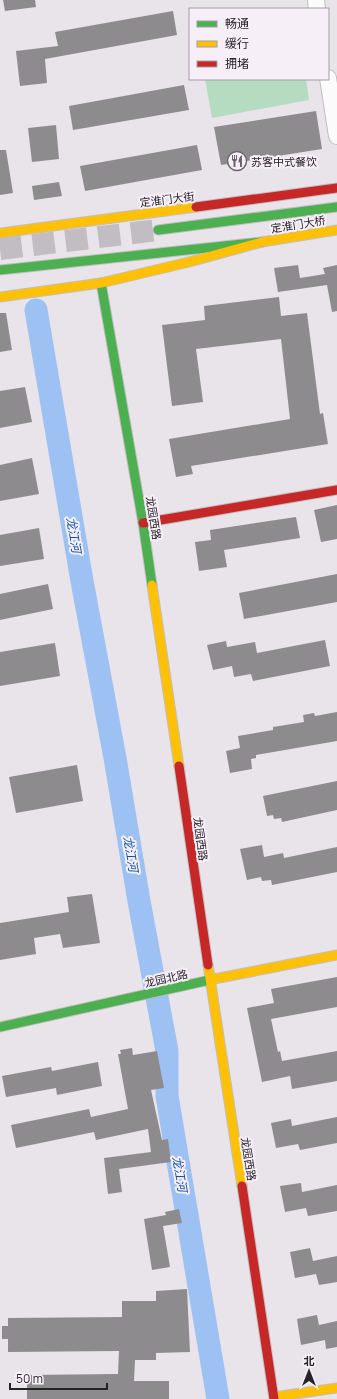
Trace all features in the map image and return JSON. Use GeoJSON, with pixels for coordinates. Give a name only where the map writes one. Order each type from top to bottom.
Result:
{"type":"FeatureCollection","features":[{"type":"Feature","properties":{"kind":"main road","name":"定淮门大街"},"geometry":{"type":"LineString","coordinates":[[0,232],[337,188]]}},
{"type":"Feature","properties":{"kind":"main road"},"geometry":{"type":"LineString","coordinates":[[158,230],[337,207]]}},
{"type":"Feature","properties":{"kind":"main road","name":"定淮门大桥"},"geometry":{"type":"LineString","coordinates":[[262,242],[337,230]]}},
{"type":"Feature","properties":{"kind":"main road"},"geometry":{"type":"LineString","coordinates":[[0,270],[262,242]]}},
{"type":"Feature","properties":{"kind":"main road"},"geometry":{"type":"LineString","coordinates":[[0,297],[101,283],[193,261],[262,242]]}},
{"type":"Feature","properties":{"kind":"main road","name":"龙园西路"},"geometry":{"type":"LineString","coordinates":[[101,283],[142,523],[274,1398]]}},
{"type":"Feature","properties":{"kind":"main road"},"geometry":{"type":"LineString","coordinates":[[142,523],[337,490]]}},
{"type":"Feature","properties":{"kind":"main road","name":"龙园北路"},"geometry":{"type":"LineString","coordinates":[[0,1028],[210,980],[337,955]]}},
{"type":"Feature","properties":{"kind":"main road"},"geometry":{"type":"LineString","coordinates":[[274,1398],[337,1388]]}},
{"type":"Feature","properties":{"kind":"street"},"geometry":{"type":"LineString","coordinates":[[328,80],[337,136]]}},
{"type":"Feature","properties":{"kind":"green space"},"geometry":{"type":"Polygon","coordinates":[[[205,80],[306,80],[309,100],[212,118],[205,80]]]}},
{"type":"Feature","properties":{"kind":"building"},"geometry":{"type":"Polygon","coordinates":[[[3,0],[35,0],[36,7],[5,11],[3,0]]]}},
{"type":"Feature","properties":{"kind":"building"},"geometry":{"type":"Polygon","coordinates":[[[173,11],[177,35],[45,59],[47,83],[20,86],[16,51],[58,46],[55,32],[173,11]]]}},
{"type":"Feature","properties":{"kind":"building"},"geometry":{"type":"Polygon","coordinates":[[[184,85],[189,110],[73,130],[69,106],[184,85]]]}},
{"type":"Feature","properties":{"kind":"building"},"geometry":{"type":"Polygon","coordinates":[[[316,111],[322,149],[221,165],[214,127],[316,111]]]}},
{"type":"Feature","properties":{"kind":"building"},"geometry":{"type":"Polygon","coordinates":[[[56,125],[59,159],[32,162],[28,128],[56,125]]]}},
{"type":"Feature","properties":{"kind":"building"},"geometry":{"type":"Polygon","coordinates":[[[197,145],[202,170],[85,191],[80,166],[197,145]]]}},
{"type":"Feature","properties":{"kind":"building"},"geometry":{"type":"Polygon","coordinates":[[[0,150],[6,150],[13,193],[0,195],[0,150]]]}},
{"type":"Feature","properties":{"kind":"building"},"geometry":{"type":"Polygon","coordinates":[[[59,182],[62,196],[34,200],[32,186],[59,182]]]}},
{"type":"Feature","properties":{"kind":"building"},"geometry":{"type":"Polygon","coordinates":[[[298,265],[300,278],[325,274],[323,268],[337,265],[337,311],[332,312],[327,285],[278,292],[274,268],[298,265]]]}},
{"type":"Feature","properties":{"kind":"building"},"geometry":{"type":"Polygon","coordinates":[[[279,297],[281,316],[307,313],[320,414],[323,413],[328,444],[191,466],[193,474],[176,477],[169,439],[290,419],[281,339],[196,349],[203,402],[172,406],[162,325],[205,320],[204,306],[279,297]]]}},
{"type":"Feature","properties":{"kind":"building"},"geometry":{"type":"Polygon","coordinates":[[[0,313],[6,313],[12,350],[0,352],[0,313]]]}},
{"type":"Feature","properties":{"kind":"building"},"geometry":{"type":"Polygon","coordinates":[[[25,387],[32,422],[0,428],[0,391],[25,387]]]}},
{"type":"Feature","properties":{"kind":"building"},"geometry":{"type":"Polygon","coordinates":[[[32,458],[39,494],[0,501],[0,465],[32,458]]]}},
{"type":"Feature","properties":{"kind":"building"},"geometry":{"type":"Polygon","coordinates":[[[337,505],[337,539],[321,542],[314,510],[337,505]]]}},
{"type":"Feature","properties":{"kind":"building"},"geometry":{"type":"Polygon","coordinates":[[[296,517],[300,538],[224,550],[227,567],[199,571],[195,542],[211,540],[210,530],[296,517]]]}},
{"type":"Feature","properties":{"kind":"building"},"geometry":{"type":"Polygon","coordinates":[[[39,528],[44,559],[0,566],[0,535],[39,528]]]}},
{"type":"Feature","properties":{"kind":"building"},"geometry":{"type":"Polygon","coordinates":[[[337,574],[337,602],[244,619],[239,593],[337,574]]]}},
{"type":"Feature","properties":{"kind":"building"},"geometry":{"type":"Polygon","coordinates":[[[48,584],[53,609],[0,620],[0,594],[48,584]]]}},
{"type":"Feature","properties":{"kind":"building"},"geometry":{"type":"Polygon","coordinates":[[[325,640],[330,666],[253,681],[251,674],[234,677],[232,666],[213,670],[207,645],[226,641],[227,647],[255,642],[257,653],[325,640]]]}},
{"type":"Feature","properties":{"kind":"building"},"geometry":{"type":"Polygon","coordinates":[[[55,643],[60,676],[0,686],[0,652],[55,643]]]}},
{"type":"Feature","properties":{"kind":"building"},"geometry":{"type":"Polygon","coordinates":[[[337,712],[337,741],[256,755],[256,758],[251,759],[252,769],[230,773],[226,751],[240,748],[238,736],[273,730],[273,727],[304,722],[303,715],[314,713],[315,716],[337,712]]]}},
{"type":"Feature","properties":{"kind":"building"},"geometry":{"type":"Polygon","coordinates":[[[77,765],[83,801],[16,813],[9,777],[77,765]]]}},
{"type":"Feature","properties":{"kind":"building"},"geometry":{"type":"Polygon","coordinates":[[[337,781],[337,810],[282,822],[281,818],[274,819],[273,815],[267,816],[263,796],[337,781]]]}},
{"type":"Feature","properties":{"kind":"building"},"geometry":{"type":"Polygon","coordinates":[[[262,845],[264,857],[283,853],[284,858],[337,847],[337,872],[272,885],[271,880],[262,881],[261,877],[247,880],[240,849],[262,845]]]}},
{"type":"Feature","properties":{"kind":"building"},"geometry":{"type":"Polygon","coordinates":[[[92,894],[100,943],[63,948],[60,934],[34,938],[36,954],[0,960],[0,923],[69,912],[67,897],[92,894]]]}},
{"type":"Feature","properties":{"kind":"building"},"geometry":{"type":"Polygon","coordinates":[[[337,977],[337,1007],[271,1019],[278,1052],[280,1051],[282,1061],[337,1051],[337,1081],[292,1089],[290,1076],[262,1082],[247,1008],[274,1003],[271,989],[337,977]]]}},
{"type":"Feature","properties":{"kind":"building"},"geometry":{"type":"Polygon","coordinates":[[[132,1048],[133,1055],[157,1051],[164,1088],[151,1090],[162,1140],[168,1139],[171,1162],[119,1169],[122,1192],[108,1194],[104,1158],[151,1152],[148,1129],[96,1140],[94,1132],[16,1148],[11,1125],[89,1109],[91,1117],[128,1109],[118,1054],[121,1054],[120,1050],[132,1048]]]}},
{"type":"Feature","properties":{"kind":"building"},"geometry":{"type":"Polygon","coordinates":[[[98,1062],[102,1086],[57,1095],[56,1088],[6,1097],[2,1076],[51,1067],[52,1071],[98,1062]]]}},
{"type":"Feature","properties":{"kind":"building"},"geometry":{"type":"Polygon","coordinates":[[[337,1117],[337,1143],[300,1150],[298,1144],[276,1148],[271,1123],[291,1119],[292,1126],[337,1117]]]}},
{"type":"Feature","properties":{"kind":"building"},"geometry":{"type":"Polygon","coordinates":[[[301,1183],[302,1192],[337,1185],[337,1211],[308,1216],[306,1208],[285,1212],[280,1186],[301,1183]]]}},
{"type":"Feature","properties":{"kind":"building"},"geometry":{"type":"Polygon","coordinates":[[[179,1209],[182,1223],[163,1226],[170,1267],[152,1270],[144,1219],[166,1215],[165,1212],[179,1209]]]}},
{"type":"Feature","properties":{"kind":"building"},"geometry":{"type":"Polygon","coordinates":[[[310,1248],[313,1261],[337,1256],[337,1282],[319,1285],[316,1274],[295,1278],[290,1252],[310,1248]]]}},
{"type":"Feature","properties":{"kind":"building"},"geometry":{"type":"Polygon","coordinates":[[[187,1289],[190,1352],[156,1353],[156,1360],[135,1360],[134,1381],[169,1381],[169,1399],[27,1399],[27,1375],[118,1374],[119,1351],[8,1352],[8,1339],[2,1339],[2,1326],[8,1326],[8,1318],[122,1317],[122,1301],[156,1301],[156,1291],[187,1289]]]}},
{"type":"Feature","properties":{"kind":"building"},"geometry":{"type":"Polygon","coordinates":[[[317,1315],[319,1325],[337,1321],[337,1347],[326,1349],[325,1340],[301,1345],[297,1319],[317,1315]]]}},
{"type":"Feature","properties":{"kind":"waterway","name":"龙江河"},"geometry":{"type":"LineString","coordinates":[[36,310],[82,581],[167,1051],[167,1096],[218,1399]]}},
{"type":"Feature","properties":{"kind":"tunnel"},"geometry":{"type":"LineString","coordinates":[[0,249],[158,230]]}},
{"type":"Feature","properties":{"kind":"traffic: fast"},"geometry":{"type":"LineString","coordinates":[[158,230],[337,207]]}},
{"type":"Feature","properties":{"kind":"traffic: fast"},"geometry":{"type":"LineString","coordinates":[[0,270],[262,242]]}},
{"type":"Feature","properties":{"kind":"traffic: fast"},"geometry":{"type":"LineString","coordinates":[[101,283],[143,523],[152,585]]}},
{"type":"Feature","properties":{"kind":"traffic: fast"},"geometry":{"type":"LineString","coordinates":[[0,1027],[214,979]]}},
{"type":"Feature","properties":{"kind":"traffic: slow"},"geometry":{"type":"LineString","coordinates":[[0,233],[196,207]]}},
{"type":"Feature","properties":{"kind":"traffic: slow"},"geometry":{"type":"LineString","coordinates":[[0,297],[101,283],[193,261],[262,242],[337,230]]}},
{"type":"Feature","properties":{"kind":"traffic: slow"},"geometry":{"type":"LineString","coordinates":[[152,585],[179,766]]}},
{"type":"Feature","properties":{"kind":"traffic: slow"},"geometry":{"type":"LineString","coordinates":[[214,979],[337,955]]}},
{"type":"Feature","properties":{"kind":"traffic: slow"},"geometry":{"type":"LineString","coordinates":[[208,965],[242,1186]]}},
{"type":"Feature","properties":{"kind":"traffic: slow"},"geometry":{"type":"LineString","coordinates":[[274,1397],[337,1388]]}},
{"type":"Feature","properties":{"kind":"traffic: jam"},"geometry":{"type":"LineString","coordinates":[[196,207],[337,188]]}},
{"type":"Feature","properties":{"kind":"traffic: jam"},"geometry":{"type":"LineString","coordinates":[[143,523],[337,490]]}},
{"type":"Feature","properties":{"kind":"traffic: jam"},"geometry":{"type":"LineString","coordinates":[[179,766],[208,965]]}},
{"type":"Feature","properties":{"kind":"traffic: jam"},"geometry":{"type":"LineString","coordinates":[[242,1186],[274,1399]]}},
{"type":"Feature","properties":{"kind":"place","name":"苏客中式餐饮"},"geometry":{"type":"Point","coordinates":[237,161]}}]}
